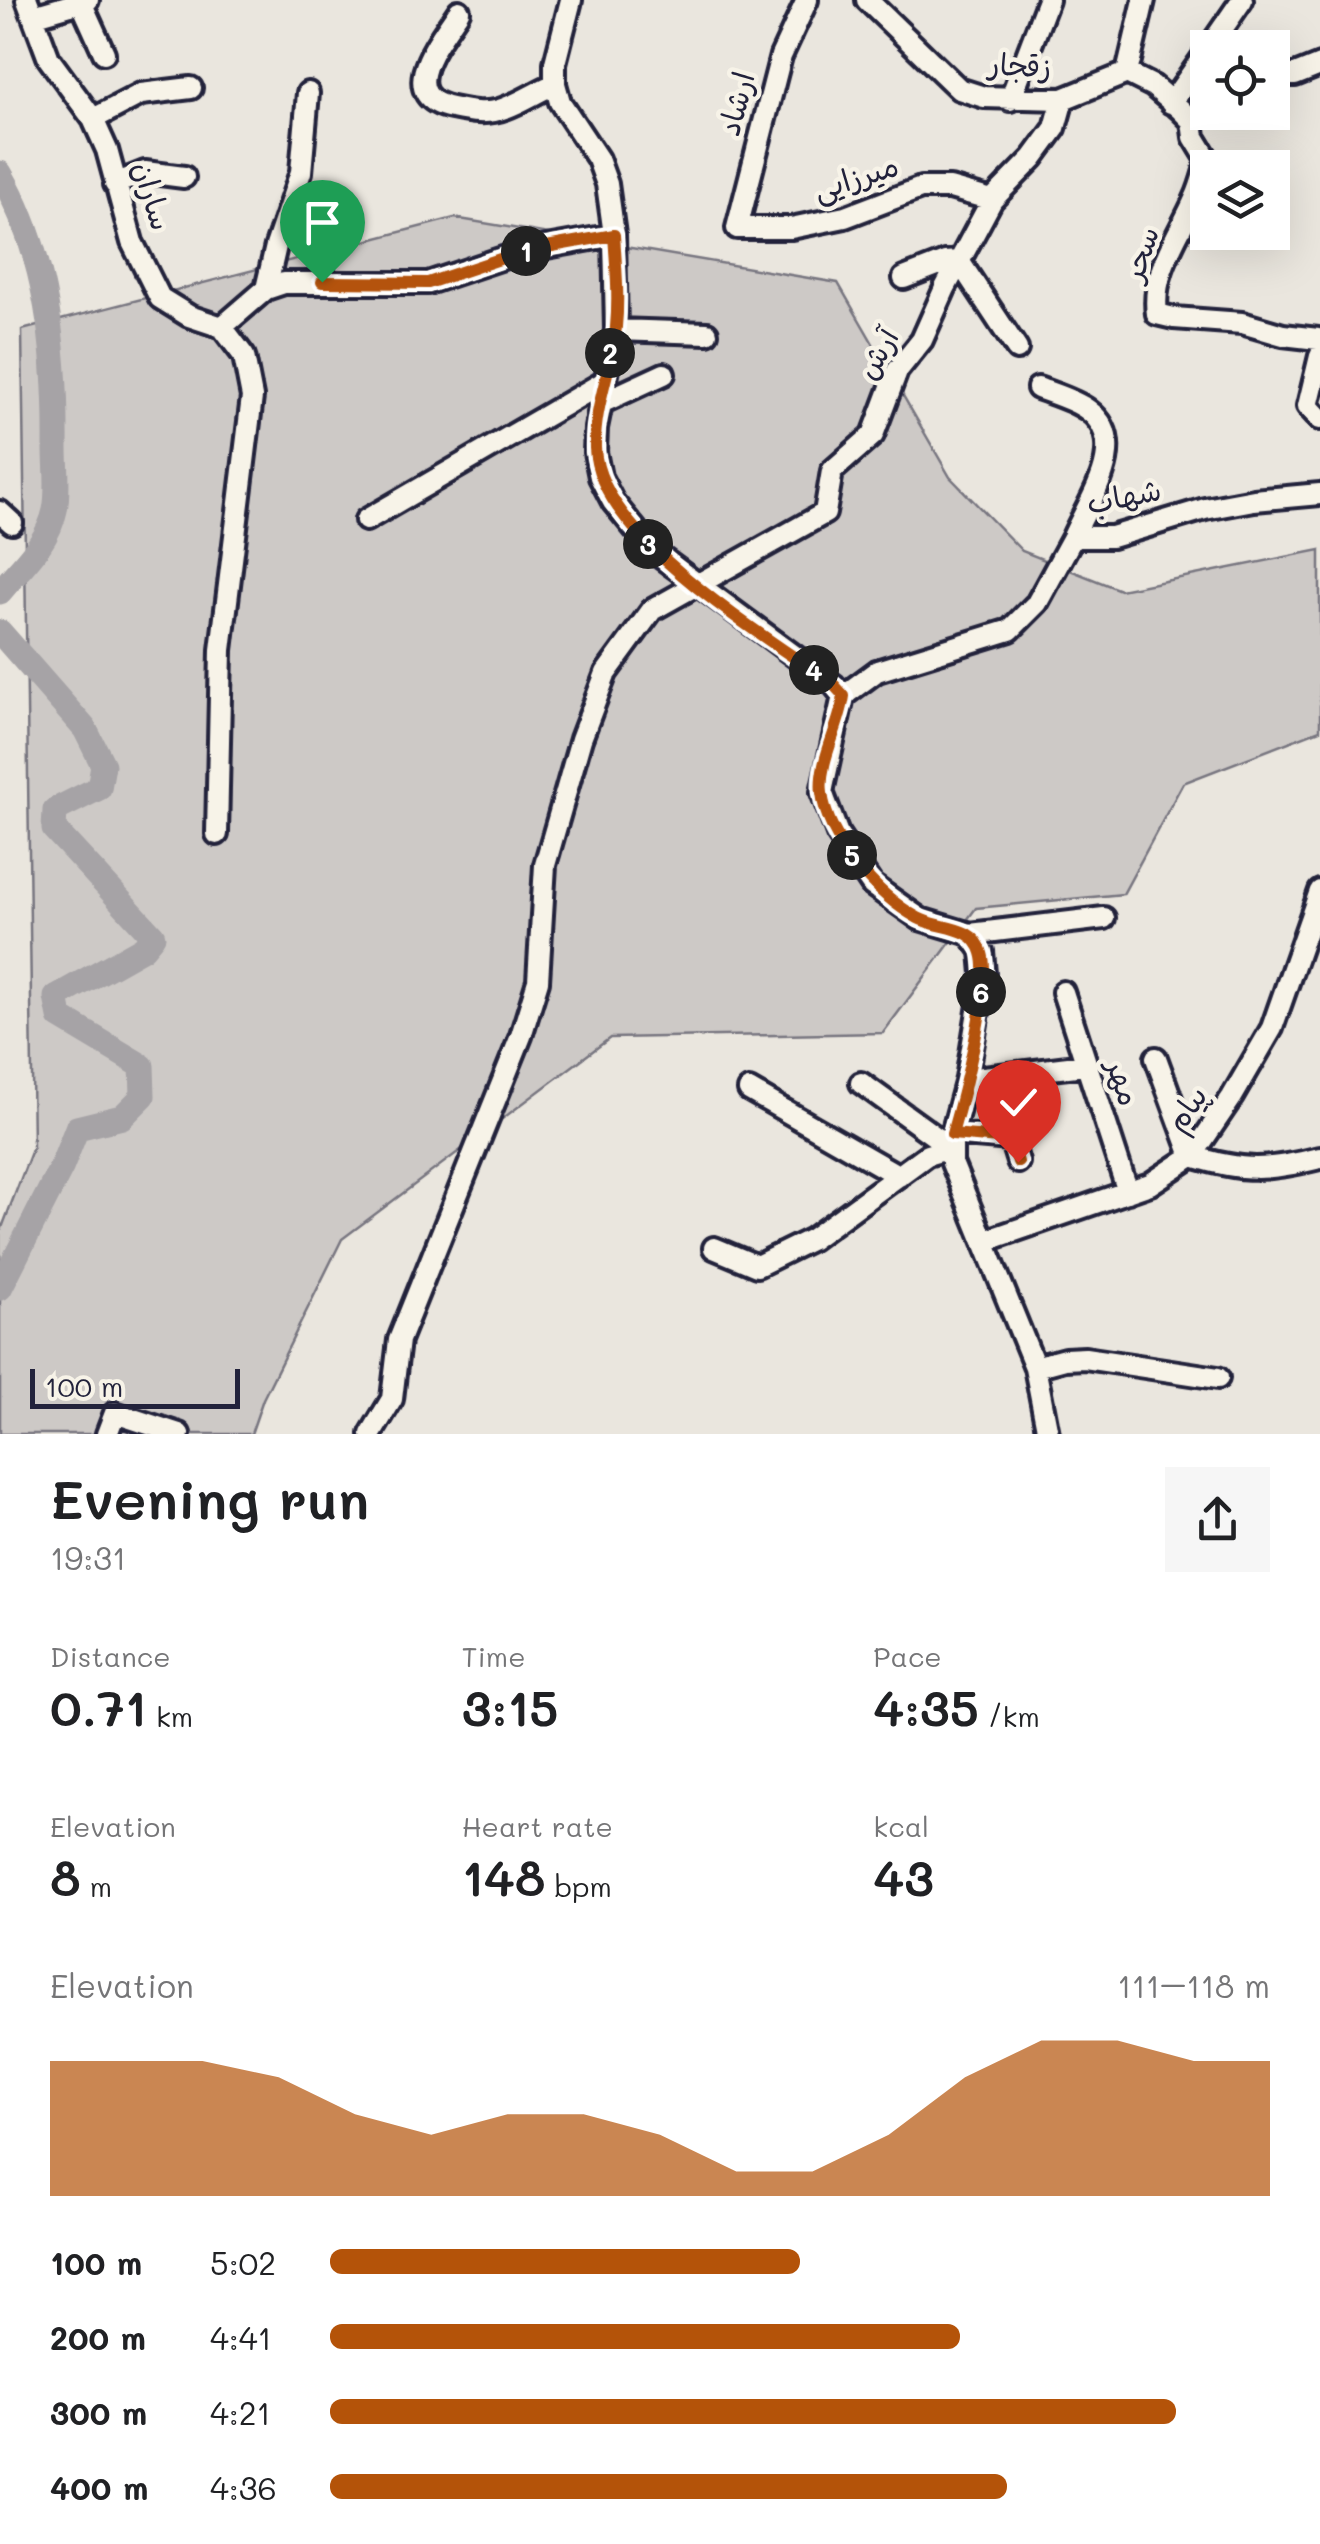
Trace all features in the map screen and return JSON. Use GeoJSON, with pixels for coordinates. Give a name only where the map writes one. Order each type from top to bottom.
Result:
{"type":"FeatureCollection","features":[{"type":"Feature","properties":{"kind":"street"},"geometry":{"type":"LineString","coordinates":[[571,0],[554,63],[554,84],[560,102],[598,158],[607,184],[614,235],[616,330],[598,404],[595,452],[600,478],[613,502],[654,552],[844,696]]}},
{"type":"Feature","properties":{"kind":"street","name":"ارشاد"},"geometry":{"type":"LineString","coordinates":[[737,228],[781,56],[807,0]]}},
{"type":"Feature","properties":{"kind":"street","name":"زقجار"},"geometry":{"type":"LineString","coordinates":[[867,0],[958,89],[984,98],[1063,99],[1134,75]]}},
{"type":"Feature","properties":{"kind":"street"},"geometry":{"type":"LineString","coordinates":[[1010,100],[1048,0]]}},
{"type":"Feature","properties":{"kind":"street"},"geometry":{"type":"LineString","coordinates":[[1134,75],[1144,0]]}},
{"type":"Feature","properties":{"kind":"street"},"geometry":{"type":"LineString","coordinates":[[1221,30],[1242,0]]}},
{"type":"Feature","properties":{"kind":"street"},"geometry":{"type":"LineString","coordinates":[[30,8],[85,1],[104,54]]}},
{"type":"Feature","properties":{"kind":"street","name":"ساران"},"geometry":{"type":"LineString","coordinates":[[30,8],[49,59],[93,120],[107,150],[132,242],[160,298],[189,316],[222,327]]}},
{"type":"Feature","properties":{"kind":"street"},"geometry":{"type":"LineString","coordinates":[[459,11],[429,58],[422,78],[424,92],[435,105],[478,114],[506,108],[554,84]]}},
{"type":"Feature","properties":{"kind":"street"},"geometry":{"type":"LineString","coordinates":[[1290,76],[1320,65]]}},
{"type":"Feature","properties":{"kind":"street","name":"سحر"},"geometry":{"type":"LineString","coordinates":[[1134,75],[1192,121],[1194,137],[1208,160],[1154,294],[1157,314],[1242,322],[1282,335],[1318,339],[1320,344]]}},
{"type":"Feature","properties":{"kind":"street"},"geometry":{"type":"LineString","coordinates":[[1171,102],[1190,75]]}},
{"type":"Feature","properties":{"kind":"street"},"geometry":{"type":"LineString","coordinates":[[93,120],[141,94],[191,88]]}},
{"type":"Feature","properties":{"kind":"street"},"geometry":{"type":"LineString","coordinates":[[266,289],[301,172],[308,93]]}},
{"type":"Feature","properties":{"kind":"street","name":"آرش"},"geometry":{"type":"LineString","coordinates":[[695,584],[825,513],[832,471],[873,436],[897,371],[922,340],[992,200],[1033,158],[1055,128],[1063,99]]}},
{"type":"Feature","properties":{"kind":"street"},"geometry":{"type":"LineString","coordinates":[[115,184],[145,172],[184,177]]}},
{"type":"Feature","properties":{"kind":"street","name":"میرزایی"},"geometry":{"type":"LineString","coordinates":[[737,228],[791,228],[845,217],[921,188],[950,188],[992,200]]}},
{"type":"Feature","properties":{"kind":"street"},"geometry":{"type":"LineString","coordinates":[[217,834],[221,650],[252,397],[244,356],[222,327],[266,289],[304,282],[428,283],[524,251],[614,235]]}},
{"type":"Feature","properties":{"kind":"street"},"geometry":{"type":"LineString","coordinates":[[904,278],[959,261],[1017,350]]}},
{"type":"Feature","properties":{"kind":"street"},"geometry":{"type":"LineString","coordinates":[[616,330],[707,333]]}},
{"type":"Feature","properties":{"kind":"street"},"geometry":{"type":"LineString","coordinates":[[1320,356],[1308,406],[1320,418]]}},
{"type":"Feature","properties":{"kind":"street"},"geometry":{"type":"LineString","coordinates":[[598,404],[664,374]]}},
{"type":"Feature","properties":{"kind":"street"},"geometry":{"type":"LineString","coordinates":[[366,520],[604,382]]}},
{"type":"Feature","properties":{"kind":"street","name":"شهاب"},"geometry":{"type":"LineString","coordinates":[[1038,388],[1089,410],[1106,434],[1106,466],[1073,537],[1112,537],[1204,509],[1320,494]]}},
{"type":"Feature","properties":{"kind":"street"},"geometry":{"type":"LineString","coordinates":[[1073,537],[1038,603],[1010,630],[877,671],[844,696],[822,792],[838,834],[872,885],[920,919],[970,934],[1104,918]]}},
{"type":"Feature","properties":{"kind":"street"},"geometry":{"type":"LineString","coordinates":[[371,1434],[392,1399],[399,1340],[521,1036],[538,981],[544,865],[587,723],[606,674],[652,610],[695,584]]}},
{"type":"Feature","properties":{"kind":"street","name":"پیام"},"geometry":{"type":"LineString","coordinates":[[985,1241],[1150,1184],[1192,1156],[1272,1028],[1320,891]]}},
{"type":"Feature","properties":{"kind":"street"},"geometry":{"type":"LineString","coordinates":[[970,934],[982,952],[984,974],[967,1079],[952,1141],[957,1179],[1036,1367],[1048,1434]]}},
{"type":"Feature","properties":{"kind":"street","name":"مهر"},"geometry":{"type":"LineString","coordinates":[[1063,992],[1128,1192]]}},
{"type":"Feature","properties":{"kind":"street"},"geometry":{"type":"LineString","coordinates":[[1156,1058],[1192,1156],[1232,1168],[1276,1169],[1320,1158]]}},
{"type":"Feature","properties":{"kind":"street"},"geometry":{"type":"LineString","coordinates":[[967,1079],[1085,1065]]}},
{"type":"Feature","properties":{"kind":"street"},"geometry":{"type":"LineString","coordinates":[[861,1082],[952,1141]]}},
{"type":"Feature","properties":{"kind":"street"},"geometry":{"type":"LineString","coordinates":[[749,1090],[899,1176]]}},
{"type":"Feature","properties":{"kind":"street"},"geometry":{"type":"LineString","coordinates":[[714,1248],[758,1266],[812,1239],[952,1141],[1011,1139],[1018,1162]]}},
{"type":"Feature","properties":{"kind":"street"},"geometry":{"type":"LineString","coordinates":[[1036,1367],[1085,1358],[1218,1378]]}},
{"type":"Feature","properties":{"kind":"street"},"geometry":{"type":"LineString","coordinates":[[107,1434],[115,1413],[179,1434]]}},
{"type":"Feature","properties":{"kind":"shaded area"},"geometry":{"type":"Polygon","coordinates":[[[454,218],[838,283],[950,477],[1022,551],[1120,590],[1320,550],[1320,730],[1183,783],[1123,894],[976,908],[883,1033],[610,1038],[342,1239],[263,1399],[251,1434],[0,1434],[0,1233],[33,1147],[22,330],[454,218]]]}},
{"type":"Feature","properties":{"kind":"waterway"},"geometry":{"type":"LineString","coordinates":[[0,173],[29,238],[46,306],[54,377],[57,487],[55,510],[46,534],[0,592]]}},
{"type":"Feature","properties":{"kind":"waterway"},"geometry":{"type":"LineString","coordinates":[[0,632],[85,729],[103,765],[99,788],[55,810],[54,829],[153,936],[143,948],[56,997],[60,1017],[142,1066],[143,1096],[122,1117],[77,1128],[0,1288]]}},
{"type":"Feature","properties":{"kind":"route"},"geometry":{"type":"LineString","coordinates":[[322,282],[428,283],[524,251],[614,235],[616,330],[598,404],[595,452],[600,478],[613,502],[654,552],[844,696],[822,792],[829,816],[872,885],[920,919],[970,934],[982,952],[984,974],[967,1079],[952,1134],[1011,1139],[1018,1162]]}}]}
